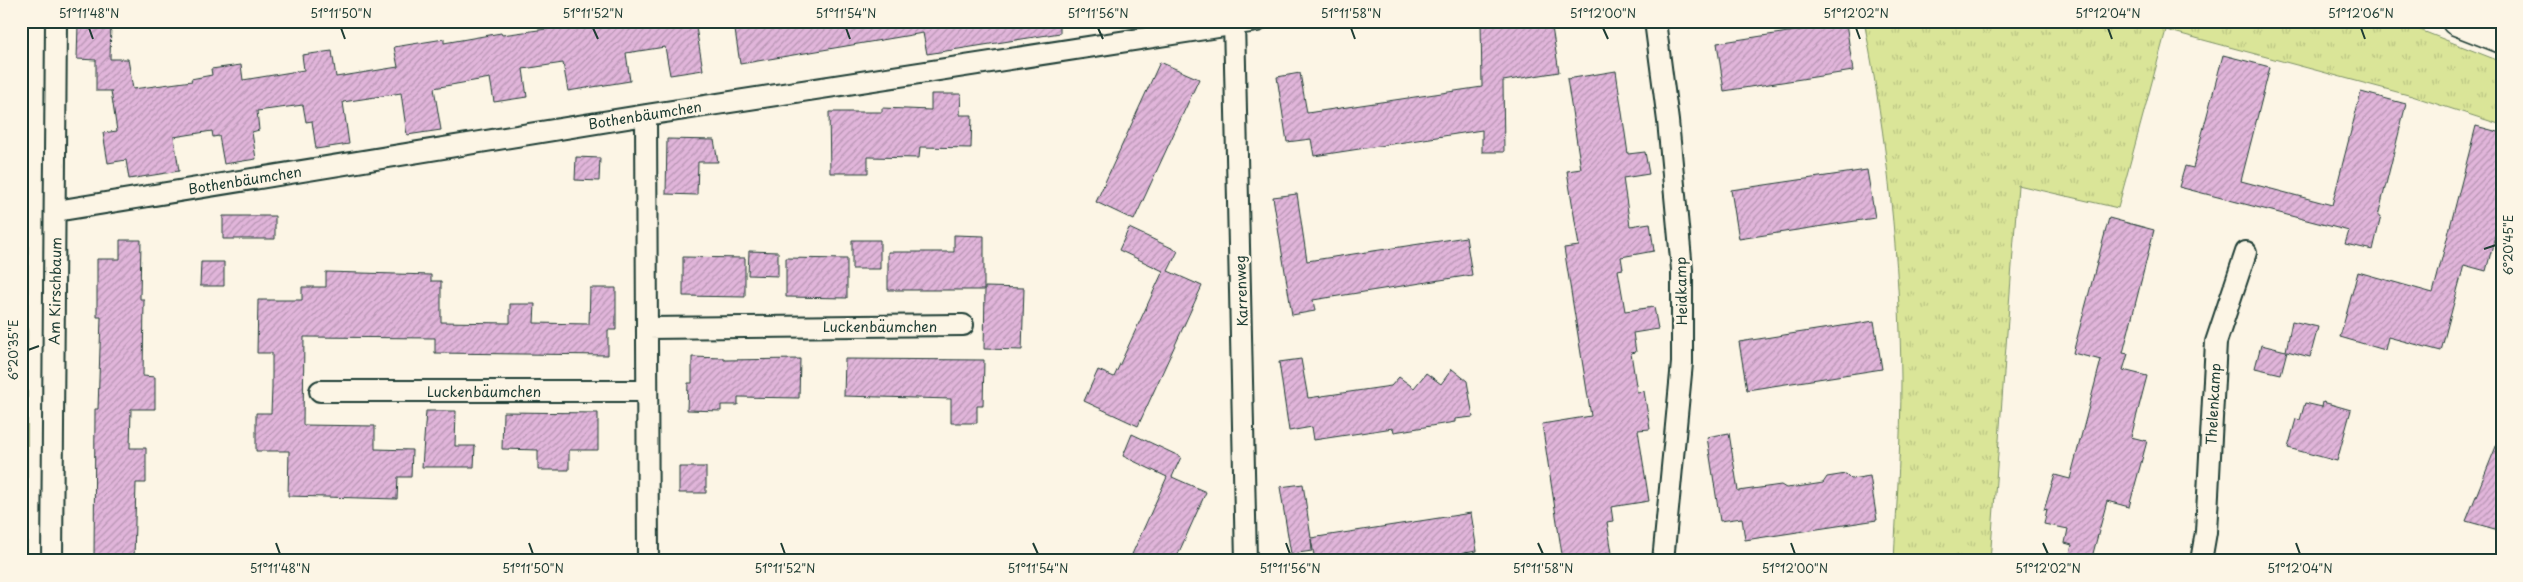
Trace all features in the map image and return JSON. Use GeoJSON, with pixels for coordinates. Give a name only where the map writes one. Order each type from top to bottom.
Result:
{"type":"FeatureCollection","features":[{"type":"Feature","properties":{"kind":"main road"},"geometry":{"type":"LineString","coordinates":[[2456,21],[2502,38]]}},
{"type":"Feature","properties":{"kind":"street","name":"Am Kirschbaum"},"geometry":{"type":"LineString","coordinates":[[52,561],[56,21]]}},
{"type":"Feature","properties":{"kind":"street"},"geometry":{"type":"LineString","coordinates":[[1234,23],[1257,21]]}},
{"type":"Feature","properties":{"kind":"street","name":"Heidkamp"},"geometry":{"type":"LineString","coordinates":[[1654,21],[1668,121],[1682,270],[1682,363],[1662,561]]}},
{"type":"Feature","properties":{"kind":"street","name":"Bothenbäumchen"},"geometry":{"type":"LineString","coordinates":[[56,211],[646,115],[1234,23]]}},
{"type":"Feature","properties":{"kind":"street","name":"Karrenweg"},"geometry":{"type":"LineString","coordinates":[[1234,23],[1246,561]]}},
{"type":"Feature","properties":{"kind":"street"},"geometry":{"type":"LineString","coordinates":[[646,115],[648,561]]}},
{"type":"Feature","properties":{"kind":"street","name":"Thelenkamp"},"geometry":{"type":"LineString","coordinates":[[2201,561],[2206,532],[2216,342],[2246,252]]}},
{"type":"Feature","properties":{"kind":"street","name":"Luckenbäumchen"},"geometry":{"type":"LineString","coordinates":[[647,328],[963,325]]}},
{"type":"Feature","properties":{"kind":"street","name":"Luckenbäumchen"},"geometry":{"type":"LineString","coordinates":[[320,391],[647,391]]}},
{"type":"Feature","properties":{"kind":"green space"},"geometry":{"type":"Polygon","coordinates":[[[1864,21],[2397,21],[2502,62],[2502,125],[2412,96],[2166,30],[2118,208],[2018,185],[1990,561],[1894,561],[1901,402],[1898,289],[1886,154],[1864,21]]]}},
{"type":"Feature","properties":{"kind":"green space"},"geometry":{"type":"Polygon","coordinates":[[[21,216],[28,216],[27,561],[21,561],[21,216]]]}},
{"type":"Feature","properties":{"kind":"building"},"geometry":{"type":"Polygon","coordinates":[[[545,21],[695,21],[703,70],[670,75],[665,47],[626,53],[630,81],[568,91],[563,63],[523,69],[527,97],[494,102],[490,78],[434,88],[441,130],[407,135],[401,93],[343,102],[349,144],[316,149],[312,121],[306,122],[303,105],[257,111],[259,130],[252,132],[256,159],[224,164],[219,136],[213,137],[212,131],[174,137],[179,171],[129,179],[126,160],[108,163],[103,133],[117,131],[111,91],[96,91],[96,60],[77,59],[78,24],[111,24],[110,59],[128,59],[133,89],[192,81],[191,79],[212,75],[211,69],[241,65],[243,80],[304,70],[302,55],[332,51],[336,77],[398,67],[394,47],[444,39],[444,43],[501,33],[502,35],[546,29],[545,21]]]}},
{"type":"Feature","properties":{"kind":"building"},"geometry":{"type":"Polygon","coordinates":[[[737,21],[1060,21],[1060,33],[927,54],[923,33],[740,64],[735,30],[738,30],[737,21]]]}},
{"type":"Feature","properties":{"kind":"building"},"geometry":{"type":"Polygon","coordinates":[[[1481,21],[1551,21],[1559,72],[1503,81],[1504,152],[1482,152],[1482,130],[1314,156],[1311,139],[1287,142],[1277,77],[1300,73],[1307,113],[1482,87],[1481,21]]]}},
{"type":"Feature","properties":{"kind":"building"},"geometry":{"type":"Polygon","coordinates":[[[1846,23],[1853,71],[1724,91],[1717,43],[1846,23]]]}},
{"type":"Feature","properties":{"kind":"building"},"geometry":{"type":"Polygon","coordinates":[[[2223,55],[2270,67],[2241,181],[2332,205],[2361,92],[2406,104],[2378,216],[2381,216],[2373,250],[2345,244],[2349,231],[2179,187],[2185,166],[2193,168],[2223,55]]]}},
{"type":"Feature","properties":{"kind":"building"},"geometry":{"type":"Polygon","coordinates":[[[1160,62],[1199,79],[1134,220],[1096,202],[1160,62]]]}},
{"type":"Feature","properties":{"kind":"building"},"geometry":{"type":"Polygon","coordinates":[[[1616,71],[1628,154],[1645,152],[1649,174],[1623,178],[1630,226],[1650,223],[1654,251],[1621,257],[1623,269],[1618,270],[1625,311],[1654,307],[1658,329],[1633,333],[1636,352],[1631,353],[1637,392],[1644,391],[1650,429],[1638,430],[1649,501],[1611,507],[1613,521],[1607,522],[1612,553],[1563,561],[1542,424],[1591,416],[1564,248],[1579,246],[1567,171],[1581,169],[1567,79],[1616,71]]]}},
{"type":"Feature","properties":{"kind":"building"},"geometry":{"type":"Polygon","coordinates":[[[931,94],[961,94],[960,115],[972,115],[971,148],[920,147],[919,158],[868,157],[868,173],[830,173],[829,112],[882,112],[882,108],[931,110],[931,94]]]}},
{"type":"Feature","properties":{"kind":"building"},"geometry":{"type":"Polygon","coordinates":[[[2476,126],[2502,133],[2502,210],[2486,271],[2464,265],[2441,351],[2388,337],[2385,350],[2340,337],[2358,272],[2433,293],[2476,126]]]}},
{"type":"Feature","properties":{"kind":"building"},"geometry":{"type":"Polygon","coordinates":[[[667,139],[714,140],[718,162],[698,162],[697,195],[666,194],[667,139]]]}},
{"type":"Feature","properties":{"kind":"building"},"geometry":{"type":"Polygon","coordinates":[[[576,157],[600,158],[599,181],[575,180],[576,157]]]}},
{"type":"Feature","properties":{"kind":"building"},"geometry":{"type":"Polygon","coordinates":[[[1867,170],[1875,218],[1739,239],[1731,190],[1867,170]]]}},
{"type":"Feature","properties":{"kind":"building"},"geometry":{"type":"Polygon","coordinates":[[[1297,194],[1307,261],[1466,237],[1472,275],[1313,300],[1315,311],[1292,315],[1273,197],[1297,194]]]}},
{"type":"Feature","properties":{"kind":"building"},"geometry":{"type":"Polygon","coordinates":[[[223,216],[275,216],[275,239],[223,239],[223,216]]]}},
{"type":"Feature","properties":{"kind":"building"},"geometry":{"type":"Polygon","coordinates":[[[2109,218],[2154,230],[2123,353],[2128,354],[2123,370],[2147,376],[2131,437],[2147,441],[2129,507],[2107,501],[2091,561],[2068,561],[2072,545],[2065,543],[2068,529],[2044,524],[2047,509],[2044,510],[2055,475],[2070,479],[2101,360],[2073,353],[2109,218]]]}},
{"type":"Feature","properties":{"kind":"building"},"geometry":{"type":"Polygon","coordinates":[[[1129,228],[1178,251],[1168,271],[1202,286],[1138,426],[1084,401],[1098,370],[1114,377],[1163,271],[1119,250],[1129,228]]]}},
{"type":"Feature","properties":{"kind":"building"},"geometry":{"type":"Polygon","coordinates":[[[954,235],[984,236],[984,290],[888,290],[888,252],[954,252],[954,235]]]}},
{"type":"Feature","properties":{"kind":"building"},"geometry":{"type":"Polygon","coordinates":[[[120,240],[141,240],[140,299],[144,299],[143,376],[155,377],[155,409],[131,409],[130,448],[146,448],[146,483],[136,483],[134,560],[94,561],[95,409],[98,409],[101,317],[97,317],[97,259],[120,259],[120,240]]]}},
{"type":"Feature","properties":{"kind":"building"},"geometry":{"type":"Polygon","coordinates":[[[852,240],[880,240],[880,269],[852,269],[852,240]]]}},
{"type":"Feature","properties":{"kind":"building"},"geometry":{"type":"Polygon","coordinates":[[[749,251],[778,252],[778,276],[748,275],[749,251]]]}},
{"type":"Feature","properties":{"kind":"building"},"geometry":{"type":"Polygon","coordinates":[[[683,257],[745,258],[745,297],[683,296],[683,257]]]}},
{"type":"Feature","properties":{"kind":"building"},"geometry":{"type":"Polygon","coordinates":[[[786,258],[847,259],[847,298],[786,297],[786,258]]]}},
{"type":"Feature","properties":{"kind":"building"},"geometry":{"type":"Polygon","coordinates":[[[201,262],[224,262],[224,286],[200,286],[201,262]]]}},
{"type":"Feature","properties":{"kind":"building"},"geometry":{"type":"Polygon","coordinates":[[[326,272],[431,275],[431,281],[441,281],[441,322],[510,323],[510,304],[535,304],[534,323],[589,324],[590,288],[616,288],[616,330],[608,330],[608,355],[435,353],[435,338],[304,337],[303,425],[375,426],[375,449],[412,450],[411,477],[398,477],[397,499],[288,496],[289,451],[256,451],[256,413],[271,413],[272,388],[272,353],[257,353],[258,300],[302,300],[302,287],[326,287],[326,272]]]}},
{"type":"Feature","properties":{"kind":"building"},"geometry":{"type":"Polygon","coordinates":[[[985,287],[1024,288],[1022,350],[984,349],[985,287]]]}},
{"type":"Feature","properties":{"kind":"building"},"geometry":{"type":"Polygon","coordinates":[[[1874,321],[1882,369],[1747,390],[1739,342],[1874,321]]]}},
{"type":"Feature","properties":{"kind":"building"},"geometry":{"type":"Polygon","coordinates":[[[2292,321],[2318,327],[2310,357],[2287,351],[2281,374],[2255,368],[2261,345],[2286,351],[2292,321]]]}},
{"type":"Feature","properties":{"kind":"building"},"geometry":{"type":"Polygon","coordinates":[[[692,357],[724,358],[724,360],[800,359],[799,398],[738,397],[738,405],[721,405],[721,411],[687,410],[688,383],[692,383],[692,357]]]}},
{"type":"Feature","properties":{"kind":"building"},"geometry":{"type":"Polygon","coordinates":[[[845,359],[984,360],[983,406],[977,406],[977,423],[951,423],[951,399],[844,396],[845,359]]]}},
{"type":"Feature","properties":{"kind":"building"},"geometry":{"type":"Polygon","coordinates":[[[1301,359],[1308,398],[1391,386],[1399,377],[1414,388],[1426,373],[1441,384],[1452,369],[1467,381],[1473,417],[1455,419],[1455,422],[1394,432],[1393,428],[1314,440],[1312,427],[1289,431],[1279,362],[1301,359]]]}},
{"type":"Feature","properties":{"kind":"building"},"geometry":{"type":"Polygon","coordinates":[[[2323,402],[2351,410],[2337,461],[2288,448],[2296,419],[2300,420],[2305,403],[2322,407],[2323,402]]]}},
{"type":"Feature","properties":{"kind":"building"},"geometry":{"type":"Polygon","coordinates":[[[426,411],[456,411],[455,446],[475,446],[474,467],[422,467],[426,411]]]}},
{"type":"Feature","properties":{"kind":"building"},"geometry":{"type":"Polygon","coordinates":[[[503,412],[598,413],[598,450],[569,450],[569,470],[538,470],[538,450],[502,449],[503,412]]]}},
{"type":"Feature","properties":{"kind":"building"},"geometry":{"type":"Polygon","coordinates":[[[1729,433],[1738,491],[1781,485],[1786,488],[1804,486],[1823,483],[1827,477],[1846,474],[1851,479],[1870,476],[1877,520],[1745,540],[1742,518],[1720,521],[1707,437],[1729,433]]]}},
{"type":"Feature","properties":{"kind":"building"},"geometry":{"type":"Polygon","coordinates":[[[1132,434],[1181,457],[1172,477],[1206,492],[1175,561],[1129,561],[1167,477],[1123,456],[1132,434]]]}},
{"type":"Feature","properties":{"kind":"building"},"geometry":{"type":"Polygon","coordinates":[[[2502,434],[2502,531],[2466,521],[2502,434]]]}},
{"type":"Feature","properties":{"kind":"building"},"geometry":{"type":"Polygon","coordinates":[[[679,467],[706,467],[706,493],[679,493],[679,467]]]}},
{"type":"Feature","properties":{"kind":"building"},"geometry":{"type":"Polygon","coordinates":[[[1303,484],[1311,538],[1471,513],[1477,551],[1413,561],[1315,561],[1311,539],[1312,551],[1291,554],[1280,487],[1303,484]]]}}]}
